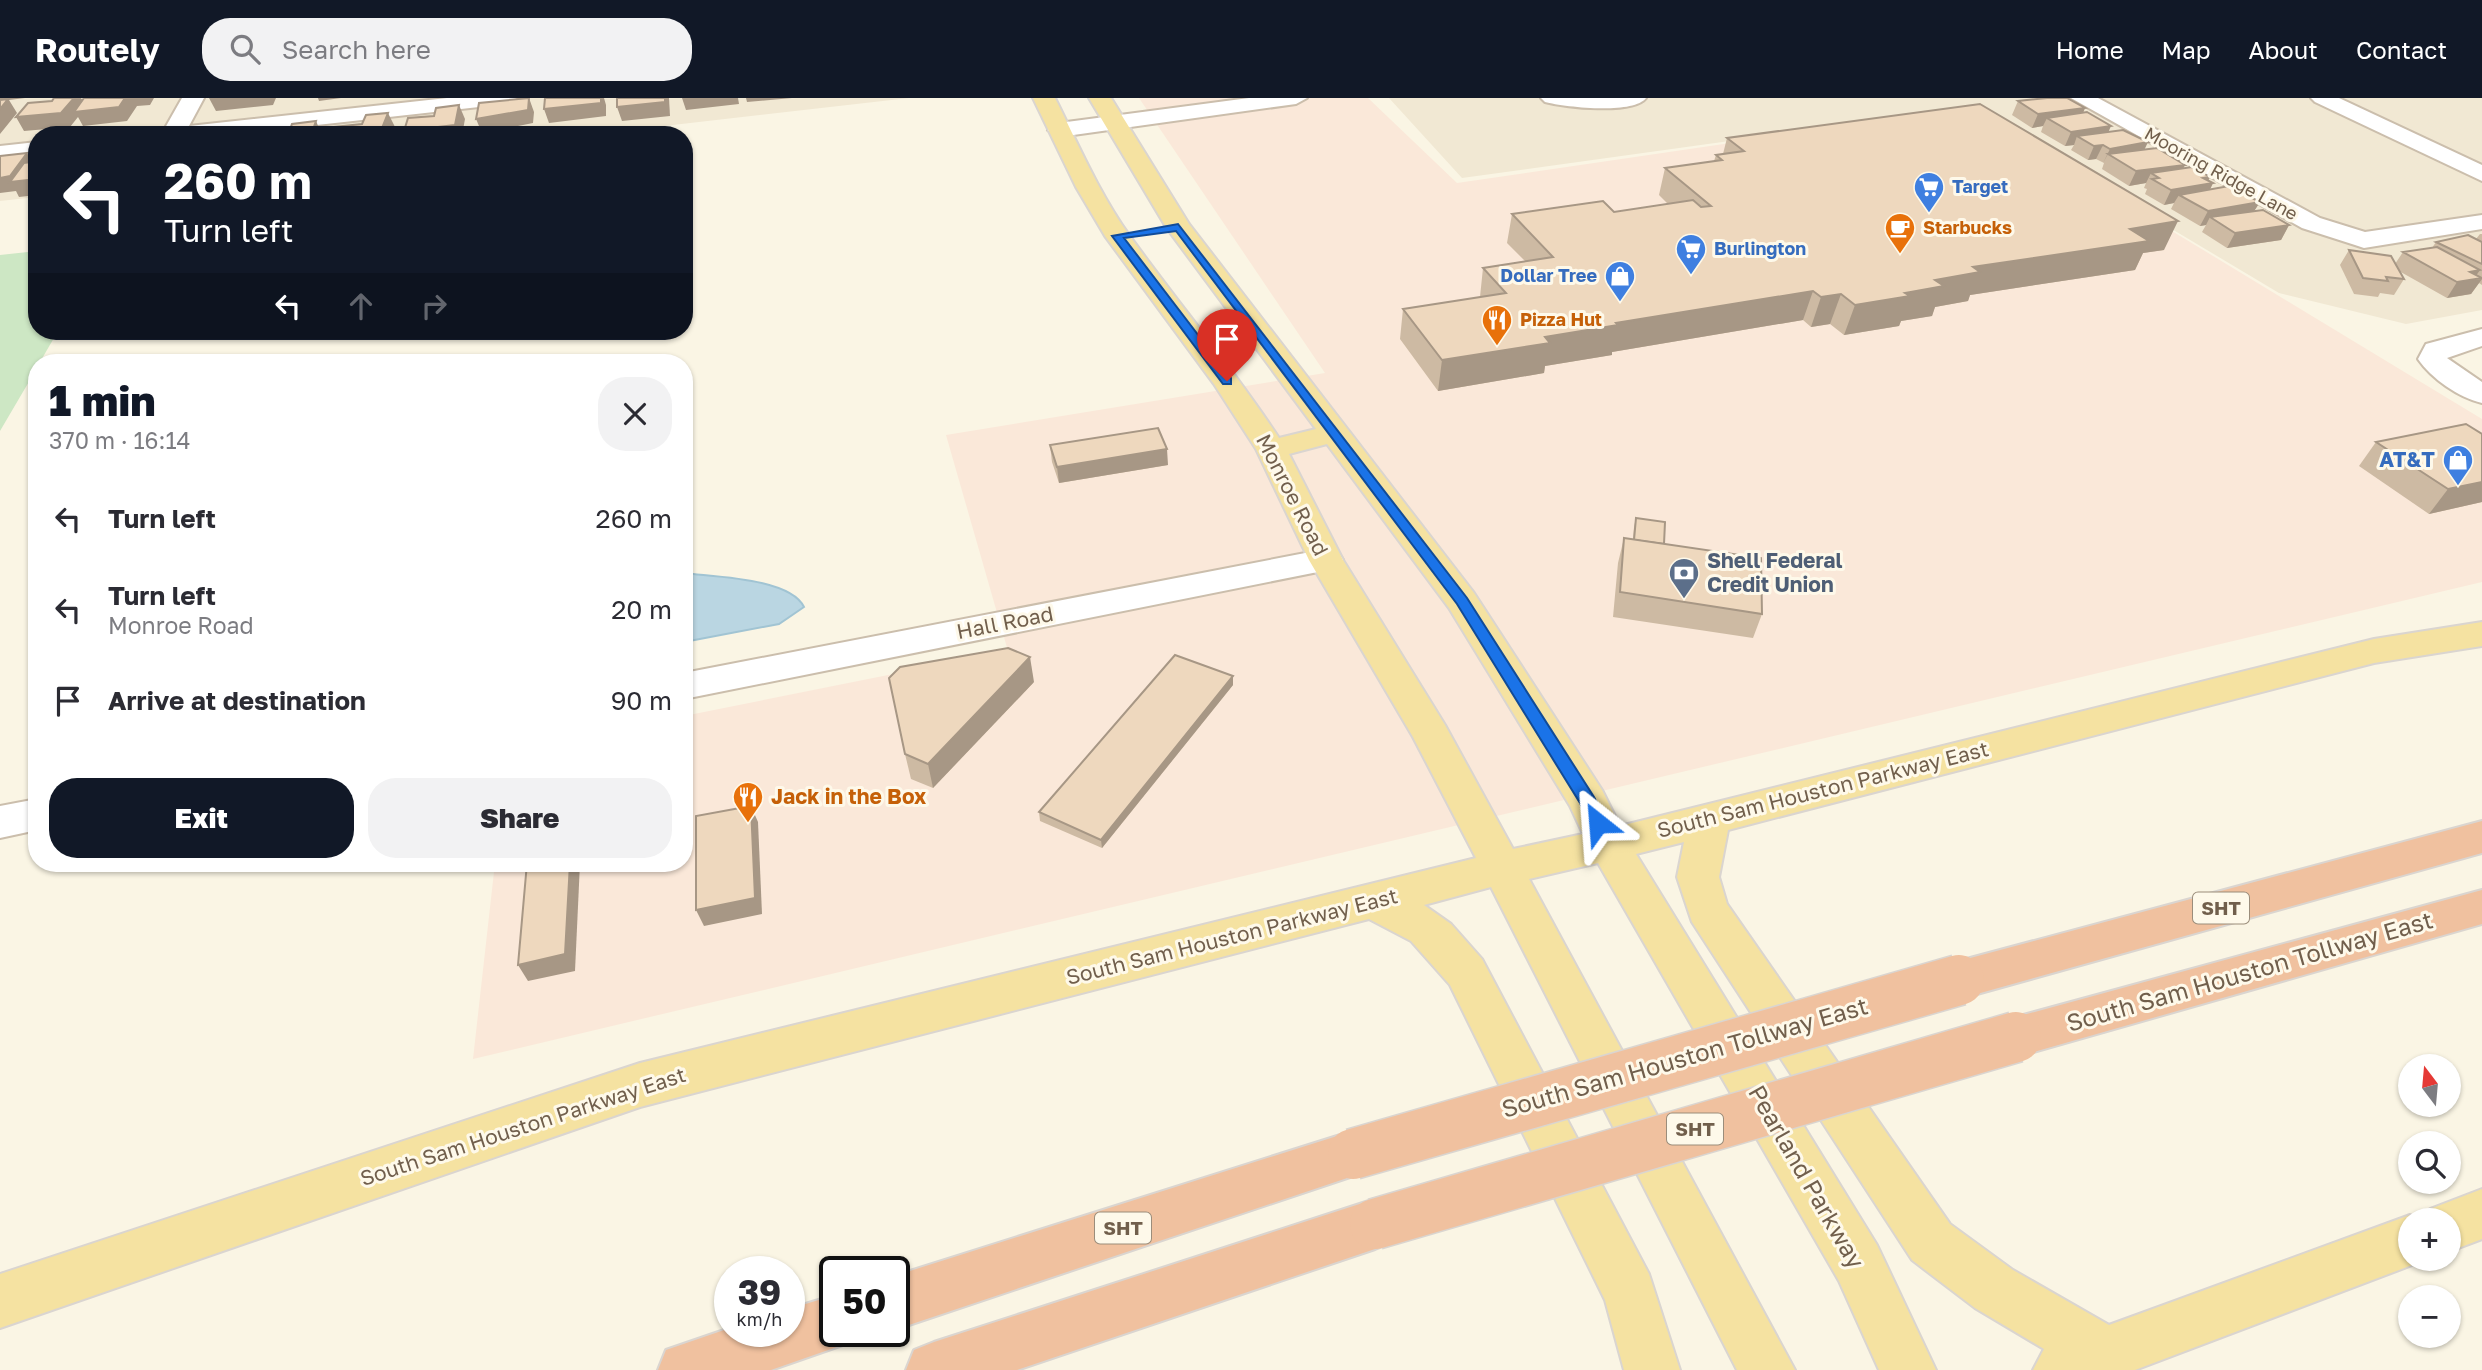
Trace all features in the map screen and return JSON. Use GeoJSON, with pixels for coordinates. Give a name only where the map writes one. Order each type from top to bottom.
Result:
{"type":"FeatureCollection","features":[{"type":"Feature","properties":{"kind":"highway","name":"South Sam Houston Tollway East"},"geometry":{"type":"LineString","coordinates":[[910,1298],[1353,1154],[1959,980],[2482,837]]}},
{"type":"Feature","properties":{"kind":"highway","name":"South Sam Houston Tollway East"},"geometry":{"type":"LineString","coordinates":[[934,1370],[1375,1224],[2016,1037],[2482,907]]}},
{"type":"Feature","properties":{"kind":"highway"},"geometry":{"type":"LineString","coordinates":[[686,1370],[819,1327]]}},
{"type":"Feature","properties":{"kind":"main road","name":"Monroe Road"},"geometry":{"type":"LineString","coordinates":[[1108,109],[1148,231],[1227,381],[1271,449],[1325,560],[1431,735],[1502,868]]}},
{"type":"Feature","properties":{"kind":"main road","name":"Monroe Road"},"geometry":{"type":"LineString","coordinates":[[1052,114],[1148,231],[1336,433],[1462,601],[1588,801],[1609,845]]}},
{"type":"Feature","properties":{"kind":"main road"},"geometry":{"type":"LineString","coordinates":[[1271,449],[1336,433]]}},
{"type":"Feature","properties":{"kind":"main road","name":"South Sam Houston Parkway East"},"geometry":{"type":"LineString","coordinates":[[0,1301],[640,1085],[1502,868],[1609,845],[2374,651],[2482,634]]}},
{"type":"Feature","properties":{"kind":"main road"},"geometry":{"type":"LineString","coordinates":[[1710,818],[1698,877],[1707,910],[1931,1242],[1966,1273],[2013,1304],[2084,1362],[2398,1245]]}},
{"type":"Feature","properties":{"kind":"main road","name":"Pearland Parkway"},"geometry":{"type":"LineString","coordinates":[[1609,845],[1858,1262],[1908,1370]]}},
{"type":"Feature","properties":{"kind":"main road"},"geometry":{"type":"LineString","coordinates":[[1502,868],[1767,1370]]}},
{"type":"Feature","properties":{"kind":"main road"},"geometry":{"type":"LineString","coordinates":[[1372,902],[1408,915],[1432,930],[1466,972],[1630,1293],[1652,1370]]}},
{"type":"Feature","properties":{"kind":"main road"},"geometry":{"type":"LineString","coordinates":[[2461,1222],[2482,1214]]}},
{"type":"Feature","properties":{"kind":"street"},"geometry":{"type":"LineString","coordinates":[[174,126],[193,98]]}},
{"type":"Feature","properties":{"kind":"street"},"geometry":{"type":"LineString","coordinates":[[243,126],[506,98]]}},
{"type":"Feature","properties":{"kind":"street"},"geometry":{"type":"LineString","coordinates":[[1108,109],[1186,98]]}},
{"type":"Feature","properties":{"kind":"street"},"geometry":{"type":"LineString","coordinates":[[1052,114],[1296,98]]}},
{"type":"Feature","properties":{"kind":"street"},"geometry":{"type":"LineString","coordinates":[[1552,98],[1584,103],[1635,98]]}},
{"type":"Feature","properties":{"kind":"street"},"geometry":{"type":"LineString","coordinates":[[2085,100],[2118,98]]}},
{"type":"Feature","properties":{"kind":"street"},"geometry":{"type":"LineString","coordinates":[[2322,98],[2482,174]]}},
{"type":"Feature","properties":{"kind":"street","name":"Mooring Ridge Lane"},"geometry":{"type":"LineString","coordinates":[[2085,100],[2311,223],[2364,240],[2482,222]]}},
{"type":"Feature","properties":{"kind":"street"},"geometry":{"type":"LineString","coordinates":[[0,153],[28,150]]}},
{"type":"Feature","properties":{"kind":"street"},"geometry":{"type":"LineString","coordinates":[[2482,337],[2436,350],[2432,359],[2443,371],[2482,394]]}},
{"type":"Feature","properties":{"kind":"street","name":"Hall Road"},"geometry":{"type":"LineString","coordinates":[[693,684],[1325,560]]}},
{"type":"Feature","properties":{"kind":"street"},"geometry":{"type":"LineString","coordinates":[[0,822],[28,816]]}},
{"type":"Feature","properties":{"kind":"shaded area"},"geometry":{"type":"Polygon","coordinates":[[[0,98],[909,98],[665,126],[28,126],[28,198],[0,201],[0,98]]]}},
{"type":"Feature","properties":{"kind":"shaded area"},"geometry":{"type":"Polygon","coordinates":[[[1139,98],[1368,98],[1457,183],[1969,108],[2482,419],[2482,582],[473,1059],[494,872],[693,872],[693,714],[1008,651],[946,435],[1325,373],[1139,98]]]}},
{"type":"Feature","properties":{"kind":"shaded area"},"geometry":{"type":"Polygon","coordinates":[[[1389,98],[2482,98],[2482,310],[2406,324],[2279,293],[1969,108],[1462,178],[1389,98]]]}},
{"type":"Feature","properties":{"kind":"green space"},"geometry":{"type":"Polygon","coordinates":[[[28,252],[28,340],[53,340],[45,354],[28,354],[28,383],[0,431],[0,255],[28,252]]]}},
{"type":"Feature","properties":{"kind":"water"},"geometry":{"type":"Polygon","coordinates":[[[693,574],[768,585],[796,597],[804,607],[779,624],[693,640],[693,574]]]}},
{"type":"Feature","properties":{"kind":"building"},"geometry":{"type":"Polygon","coordinates":[[[54,98],[74,98],[61,113],[16,117],[28,103],[52,101],[54,98]]]}},
{"type":"Feature","properties":{"kind":"building"},"geometry":{"type":"Polygon","coordinates":[[[84,98],[125,98],[119,107],[74,112],[84,98]]]}},
{"type":"Feature","properties":{"kind":"building"},"geometry":{"type":"Polygon","coordinates":[[[529,98],[528,110],[476,119],[479,103],[529,98]]]}},
{"type":"Feature","properties":{"kind":"building"},"geometry":{"type":"Polygon","coordinates":[[[545,98],[601,98],[601,103],[544,109],[545,98]]]}},
{"type":"Feature","properties":{"kind":"building"},"geometry":{"type":"Polygon","coordinates":[[[617,98],[665,98],[665,102],[617,107],[617,98]]]}},
{"type":"Feature","properties":{"kind":"building"},"geometry":{"type":"Polygon","coordinates":[[[2067,98],[2085,108],[2038,114],[2018,101],[2067,98]]]}},
{"type":"Feature","properties":{"kind":"building"},"geometry":{"type":"Polygon","coordinates":[[[8,99],[0,109],[0,100],[8,99]]]}},
{"type":"Feature","properties":{"kind":"building"},"geometry":{"type":"Polygon","coordinates":[[[1980,104],[2178,221],[2130,229],[2149,241],[1973,267],[1980,272],[1935,280],[1944,286],[1905,293],[1910,296],[1855,305],[1841,294],[1821,297],[1813,291],[1616,323],[1618,325],[1545,337],[1550,343],[1442,360],[1403,309],[1506,293],[1483,268],[1553,257],[1512,214],[1603,201],[1614,212],[1693,200],[1701,207],[1711,206],[1665,168],[1722,160],[1716,155],[1744,151],[1727,138],[1980,104]]]}},
{"type":"Feature","properties":{"kind":"building"},"geometry":{"type":"Polygon","coordinates":[[[459,105],[455,125],[406,126],[408,118],[434,116],[436,108],[459,105]]]}},
{"type":"Feature","properties":{"kind":"building"},"geometry":{"type":"Polygon","coordinates":[[[2087,112],[2111,126],[2071,132],[2047,118],[2087,112]]]}},
{"type":"Feature","properties":{"kind":"building"},"geometry":{"type":"Polygon","coordinates":[[[388,113],[383,126],[343,126],[362,124],[366,115],[388,113]]]}},
{"type":"Feature","properties":{"kind":"building"},"geometry":{"type":"Polygon","coordinates":[[[316,121],[314,126],[291,126],[316,121]]]}},
{"type":"Feature","properties":{"kind":"building"},"geometry":{"type":"Polygon","coordinates":[[[2123,130],[2148,142],[2110,149],[2103,145],[2094,146],[2077,136],[2123,130]]]}},
{"type":"Feature","properties":{"kind":"building"},"geometry":{"type":"Polygon","coordinates":[[[2157,148],[2185,165],[2136,171],[2108,154],[2157,148]]]}},
{"type":"Feature","properties":{"kind":"building"},"geometry":{"type":"Polygon","coordinates":[[[27,153],[10,176],[0,178],[0,156],[27,153]]]}},
{"type":"Feature","properties":{"kind":"building"},"geometry":{"type":"Polygon","coordinates":[[[28,162],[28,180],[10,182],[24,163],[28,162]]]}},
{"type":"Feature","properties":{"kind":"building"},"geometry":{"type":"Polygon","coordinates":[[[2192,167],[2210,177],[2203,178],[2213,183],[2171,190],[2152,179],[2159,178],[2151,173],[2192,167]]]}},
{"type":"Feature","properties":{"kind":"building"},"geometry":{"type":"Polygon","coordinates":[[[2229,186],[2260,202],[2208,211],[2179,195],[2229,186]]]}},
{"type":"Feature","properties":{"kind":"building"},"geometry":{"type":"Polygon","coordinates":[[[2263,210],[2289,225],[2235,233],[2210,217],[2263,210]]]}},
{"type":"Feature","properties":{"kind":"building"},"geometry":{"type":"Polygon","coordinates":[[[2468,235],[2482,242],[2482,264],[2436,242],[2468,235]]]}},
{"type":"Feature","properties":{"kind":"building"},"geometry":{"type":"Polygon","coordinates":[[[2437,247],[2480,270],[2470,272],[2482,278],[2457,282],[2403,252],[2437,247]]]}},
{"type":"Feature","properties":{"kind":"building"},"geometry":{"type":"Polygon","coordinates":[[[2349,250],[2391,256],[2404,279],[2386,277],[2388,281],[2363,278],[2349,250]]]}},
{"type":"Feature","properties":{"kind":"building"},"geometry":{"type":"Polygon","coordinates":[[[2466,424],[2482,434],[2482,482],[2448,489],[2376,442],[2466,424]]]}},
{"type":"Feature","properties":{"kind":"building"},"geometry":{"type":"Polygon","coordinates":[[[1158,428],[1167,449],[1057,467],[1050,445],[1158,428]]]}},
{"type":"Feature","properties":{"kind":"building"},"geometry":{"type":"Polygon","coordinates":[[[1636,518],[1665,522],[1664,544],[1634,540],[1636,518]]]}},
{"type":"Feature","properties":{"kind":"building"},"geometry":{"type":"Polygon","coordinates":[[[1624,538],[1761,558],[1762,614],[1620,592],[1624,538]]]}},
{"type":"Feature","properties":{"kind":"building"},"geometry":{"type":"Polygon","coordinates":[[[1008,648],[1030,657],[928,764],[905,754],[889,678],[900,667],[1008,648]]]}},
{"type":"Feature","properties":{"kind":"building"},"geometry":{"type":"Polygon","coordinates":[[[1175,655],[1233,676],[1101,840],[1039,812],[1175,655]]]}},
{"type":"Feature","properties":{"kind":"building"},"geometry":{"type":"Polygon","coordinates":[[[751,806],[755,898],[696,910],[696,816],[751,806]]]}},
{"type":"Feature","properties":{"kind":"building"},"geometry":{"type":"Polygon","coordinates":[[[526,872],[570,872],[565,954],[518,965],[526,872]]]}},
{"type":"Feature","properties":{"kind":"place","name":"Target"},"geometry":{"type":"Point","coordinates":[1929,214]}},
{"type":"Feature","properties":{"kind":"place","name":"Starbucks"},"geometry":{"type":"Point","coordinates":[1900,255]}},
{"type":"Feature","properties":{"kind":"place","name":"Burlington"},"geometry":{"type":"Point","coordinates":[1691,276]}},
{"type":"Feature","properties":{"kind":"place","name":"Dollar Tree"},"geometry":{"type":"Point","coordinates":[1620,303]}},
{"type":"Feature","properties":{"kind":"place","name":"Pizza Hut"},"geometry":{"type":"Point","coordinates":[1497,347]}},
{"type":"Feature","properties":{"kind":"place","name":"AT&T"},"geometry":{"type":"Point","coordinates":[2458,487]}},
{"type":"Feature","properties":{"kind":"place","name":"Shell Federal Credit Union"},"geometry":{"type":"Point","coordinates":[1684,600]}},
{"type":"Feature","properties":{"kind":"place","name":"Jack in the Box"},"geometry":{"type":"Point","coordinates":[748,824]}},
{"type":"Feature","properties":{"kind":"route"},"geometry":{"type":"LineString","coordinates":[[1227,381],[1117,236],[1178,227],[1462,601],[1588,801],[1598,823]]}}]}
